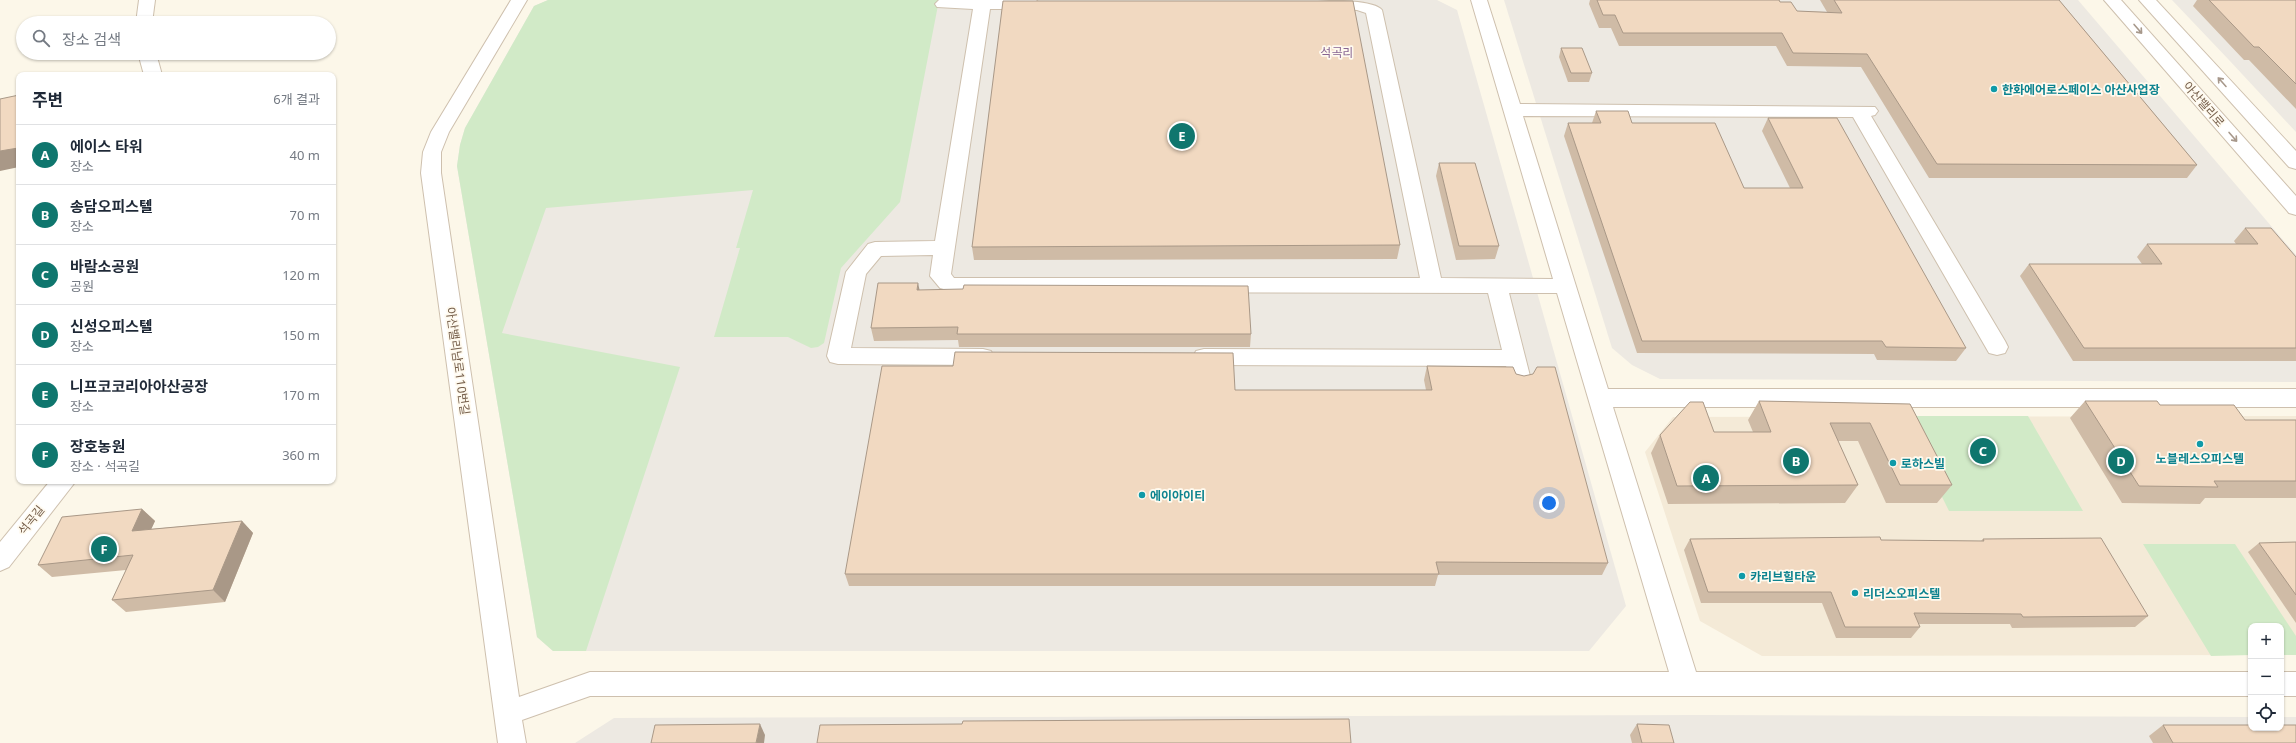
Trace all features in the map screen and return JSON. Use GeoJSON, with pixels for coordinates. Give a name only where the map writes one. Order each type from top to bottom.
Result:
{"type":"FeatureCollection","features":[{"type":"Feature","properties":{"kind":"street"},"geometry":{"type":"LineString","coordinates":[[145,16],[147,0]]}},
{"type":"Feature","properties":{"kind":"street","name":"아산밸리남로110번길"},"geometry":{"type":"LineString","coordinates":[[512,743],[431,173],[432,152],[440,132],[519,0]]}},
{"type":"Feature","properties":{"kind":"street"},"geometry":{"type":"LineString","coordinates":[[1479,0],[1686,684]]}},
{"type":"Feature","properties":{"kind":"street","name":"아산밸리로"},"geometry":{"type":"LineString","coordinates":[[2112,0],[2296,208]]}},
{"type":"Feature","properties":{"kind":"street"},"geometry":{"type":"LineString","coordinates":[[2147,0],[2296,163]]}},
{"type":"Feature","properties":{"kind":"street"},"geometry":{"type":"LineString","coordinates":[[943,4],[1045,4]]}},
{"type":"Feature","properties":{"kind":"street"},"geometry":{"type":"LineString","coordinates":[[982,4],[940,276],[947,283],[954,285],[1565,286]]}},
{"type":"Feature","properties":{"kind":"street"},"geometry":{"type":"LineString","coordinates":[[1312,4],[1359,5],[1369,6],[1374,10],[1432,286]]}},
{"type":"Feature","properties":{"kind":"street"},"geometry":{"type":"LineString","coordinates":[[149,60],[152,72]]}},
{"type":"Feature","properties":{"kind":"street"},"geometry":{"type":"LineString","coordinates":[[1512,110],[1864,111],[1997,347]]}},
{"type":"Feature","properties":{"kind":"street"},"geometry":{"type":"LineString","coordinates":[[944,248],[875,249],[856,272],[838,356],[1005,357]]}},
{"type":"Feature","properties":{"kind":"street"},"geometry":{"type":"LineString","coordinates":[[1496,286],[1520,380]]}},
{"type":"Feature","properties":{"kind":"street"},"geometry":{"type":"LineString","coordinates":[[1180,357],[1514,358]]}},
{"type":"Feature","properties":{"kind":"street"},"geometry":{"type":"LineString","coordinates":[[1600,398],[2296,398]]}},
{"type":"Feature","properties":{"kind":"street","name":"석곡길"},"geometry":{"type":"LineString","coordinates":[[0,560],[62,484]]}},
{"type":"Feature","properties":{"kind":"street"},"geometry":{"type":"LineString","coordinates":[[508,712],[590,684],[2248,684]]}},
{"type":"Feature","properties":{"kind":"street"},"geometry":{"type":"LineString","coordinates":[[2284,684],[2296,684]]}},
{"type":"Feature","properties":{"kind":"shaded area"},"geometry":{"type":"Polygon","coordinates":[[[548,0],[1437,0],[1457,10],[1626,606],[1589,651],[553,651],[537,637],[457,166],[460,145],[465,128],[534,6],[548,0]]]}},
{"type":"Feature","properties":{"kind":"shaded area"},"geometry":{"type":"Polygon","coordinates":[[[1504,0],[2078,0],[2296,255],[2296,382],[1660,379],[1632,365],[1612,348],[1504,0]]]}},
{"type":"Feature","properties":{"kind":"shaded area"},"geometry":{"type":"Polygon","coordinates":[[[2172,0],[2296,0],[2296,132],[2229,60],[2172,0]]]}},
{"type":"Feature","properties":{"kind":"shaded area"},"geometry":{"type":"Polygon","coordinates":[[[2296,416],[2296,655],[2284,655],[2284,623],[2248,623],[2248,655],[1762,656],[1700,621],[1645,452],[1673,417],[2296,416]]]}},
{"type":"Feature","properties":{"kind":"shaded area"},"geometry":{"type":"Polygon","coordinates":[[[1700,715],[2248,717],[2248,731],[2284,731],[2284,717],[2296,717],[2296,743],[575,743],[614,718],[1700,715]]]}},
{"type":"Feature","properties":{"kind":"green space"},"geometry":{"type":"Polygon","coordinates":[[[548,0],[939,0],[900,202],[841,268],[824,343],[818,347],[811,348],[788,337],[714,337],[740,248],[736,248],[753,190],[546,208],[502,333],[680,367],[586,651],[553,651],[537,637],[457,166],[460,145],[465,128],[534,6],[548,0]]]}},
{"type":"Feature","properties":{"kind":"green space"},"geometry":{"type":"Polygon","coordinates":[[[1902,416],[2028,416],[2083,511],[1949,511],[1902,416]]]}},
{"type":"Feature","properties":{"kind":"green space"},"geometry":{"type":"Polygon","coordinates":[[[2143,544],[2235,544],[2296,636],[2296,655],[2284,655],[2284,623],[2248,623],[2248,655],[2211,656],[2143,544]]]}},
{"type":"Feature","properties":{"kind":"building","name":"한화에어로스페이스 아산사업장"},"geometry":{"type":"Polygon","coordinates":[[[1597,0],[1779,0],[1780,2],[1791,2],[1797,11],[1842,13],[1834,0],[2059,0],[2197,165],[1937,164],[1867,54],[1793,53],[1782,33],[1623,33],[1615,15],[1603,15],[1597,0]]]}},
{"type":"Feature","properties":{"kind":"building"},"geometry":{"type":"Polygon","coordinates":[[[2209,0],[2296,0],[2296,84],[2259,47],[2254,47],[2209,0]]]}},
{"type":"Feature","properties":{"kind":"building"},"geometry":{"type":"Polygon","coordinates":[[[1003,1],[1353,1],[1400,245],[972,247],[1003,1]]]}},
{"type":"Feature","properties":{"kind":"building"},"geometry":{"type":"Polygon","coordinates":[[[1561,48],[1582,48],[1592,73],[1571,73],[1561,48]]]}},
{"type":"Feature","properties":{"kind":"building"},"geometry":{"type":"Polygon","coordinates":[[[16,96],[16,148],[0,151],[0,99],[16,96]]]}},
{"type":"Feature","properties":{"kind":"building"},"geometry":{"type":"Polygon","coordinates":[[[1596,111],[1628,111],[1632,123],[1715,123],[1744,188],[1803,188],[1768,118],[1837,118],[1966,348],[1886,347],[1882,341],[1642,341],[1568,123],[1601,123],[1596,111]]]}},
{"type":"Feature","properties":{"kind":"building"},"geometry":{"type":"Polygon","coordinates":[[[1439,163],[1475,163],[1499,246],[1459,246],[1439,163]]]}},
{"type":"Feature","properties":{"kind":"building"},"geometry":{"type":"Polygon","coordinates":[[[2245,228],[2271,228],[2296,257],[2296,348],[2084,348],[2029,264],[2162,264],[2147,244],[2258,244],[2245,228]]]}},
{"type":"Feature","properties":{"kind":"building"},"geometry":{"type":"Polygon","coordinates":[[[878,283],[918,283],[917,290],[963,289],[964,285],[1248,286],[1251,334],[957,334],[958,327],[871,328],[878,283]]]}},
{"type":"Feature","properties":{"kind":"building","name":"에이아이티"},"geometry":{"type":"Polygon","coordinates":[[[955,352],[1233,353],[1235,390],[1432,390],[1427,366],[1513,367],[1516,374],[1524,376],[1533,374],[1537,367],[1555,367],[1608,563],[1436,562],[1439,574],[845,574],[882,366],[953,366],[955,352]]]}},
{"type":"Feature","properties":{"kind":"building"},"geometry":{"type":"Polygon","coordinates":[[[1759,401],[1910,404],[1952,485],[1900,485],[1870,423],[1830,423],[1858,485],[1677,486],[1660,435],[1690,402],[1703,402],[1714,432],[1771,432],[1759,401]]]}},
{"type":"Feature","properties":{"kind":"building"},"geometry":{"type":"Polygon","coordinates":[[[2085,401],[2157,401],[2160,405],[2234,405],[2245,420],[2296,420],[2296,481],[2214,481],[2218,487],[2139,486],[2085,401]]]}},
{"type":"Feature","properties":{"kind":"building"},"geometry":{"type":"Polygon","coordinates":[[[142,509],[132,531],[242,521],[213,590],[112,600],[133,555],[38,565],[62,517],[142,509]]]}},
{"type":"Feature","properties":{"kind":"building"},"geometry":{"type":"Polygon","coordinates":[[[1880,537],[1881,540],[1984,541],[1983,539],[2101,538],[2148,616],[2023,617],[2021,614],[1914,613],[1920,627],[1845,627],[1831,592],[1708,592],[1690,539],[1880,537]]]}},
{"type":"Feature","properties":{"kind":"building"},"geometry":{"type":"Polygon","coordinates":[[[2296,542],[2296,595],[2259,543],[2296,542]]]}},
{"type":"Feature","properties":{"kind":"building"},"geometry":{"type":"Polygon","coordinates":[[[1349,719],[1351,743],[817,743],[820,725],[962,724],[963,721],[1349,719]]]}},
{"type":"Feature","properties":{"kind":"building"},"geometry":{"type":"Polygon","coordinates":[[[760,724],[756,743],[651,743],[655,725],[760,724]]]}},
{"type":"Feature","properties":{"kind":"building"},"geometry":{"type":"Polygon","coordinates":[[[1637,724],[1669,725],[1674,743],[1642,743],[1637,724]]]}},
{"type":"Feature","properties":{"kind":"building"},"geometry":{"type":"Polygon","coordinates":[[[2163,725],[2248,725],[2248,731],[2284,731],[2284,725],[2296,725],[2296,743],[2173,743],[2163,725]]]}},
{"type":"Feature","properties":{"kind":"place","name":"한화에어로스페이스 아산사업장"},"geometry":{"type":"Point","coordinates":[1994,89]}},
{"type":"Feature","properties":{"kind":"place","name":"니프코코리아아산공장"},"geometry":{"type":"Point","coordinates":[1182,136]}},
{"type":"Feature","properties":{"kind":"place","name":"노블레스오피스텔"},"geometry":{"type":"Point","coordinates":[2200,444]}},
{"type":"Feature","properties":{"kind":"place","name":"바람소공원"},"geometry":{"type":"Point","coordinates":[1983,451]}},
{"type":"Feature","properties":{"kind":"place","name":"송담오피스텔"},"geometry":{"type":"Point","coordinates":[1796,461]}},
{"type":"Feature","properties":{"kind":"place","name":"신성오피스텔"},"geometry":{"type":"Point","coordinates":[2121,461]}},
{"type":"Feature","properties":{"kind":"place","name":"로하스빌"},"geometry":{"type":"Point","coordinates":[1893,463]}},
{"type":"Feature","properties":{"kind":"place","name":"에이스 타워"},"geometry":{"type":"Point","coordinates":[1706,478]}},
{"type":"Feature","properties":{"kind":"place","name":"에이아이티"},"geometry":{"type":"Point","coordinates":[1142,495]}},
{"type":"Feature","properties":{"kind":"place","name":"장호농원"},"geometry":{"type":"Point","coordinates":[104,549]}},
{"type":"Feature","properties":{"kind":"place","name":"카리브힐타운"},"geometry":{"type":"Point","coordinates":[1742,576]}},
{"type":"Feature","properties":{"kind":"place","name":"리더스오피스텔"},"geometry":{"type":"Point","coordinates":[1855,593]}},
{"type":"Feature","properties":{"kind":"district","name":"석곡리"},"geometry":{"type":"Point","coordinates":[1337,52]}}]}
